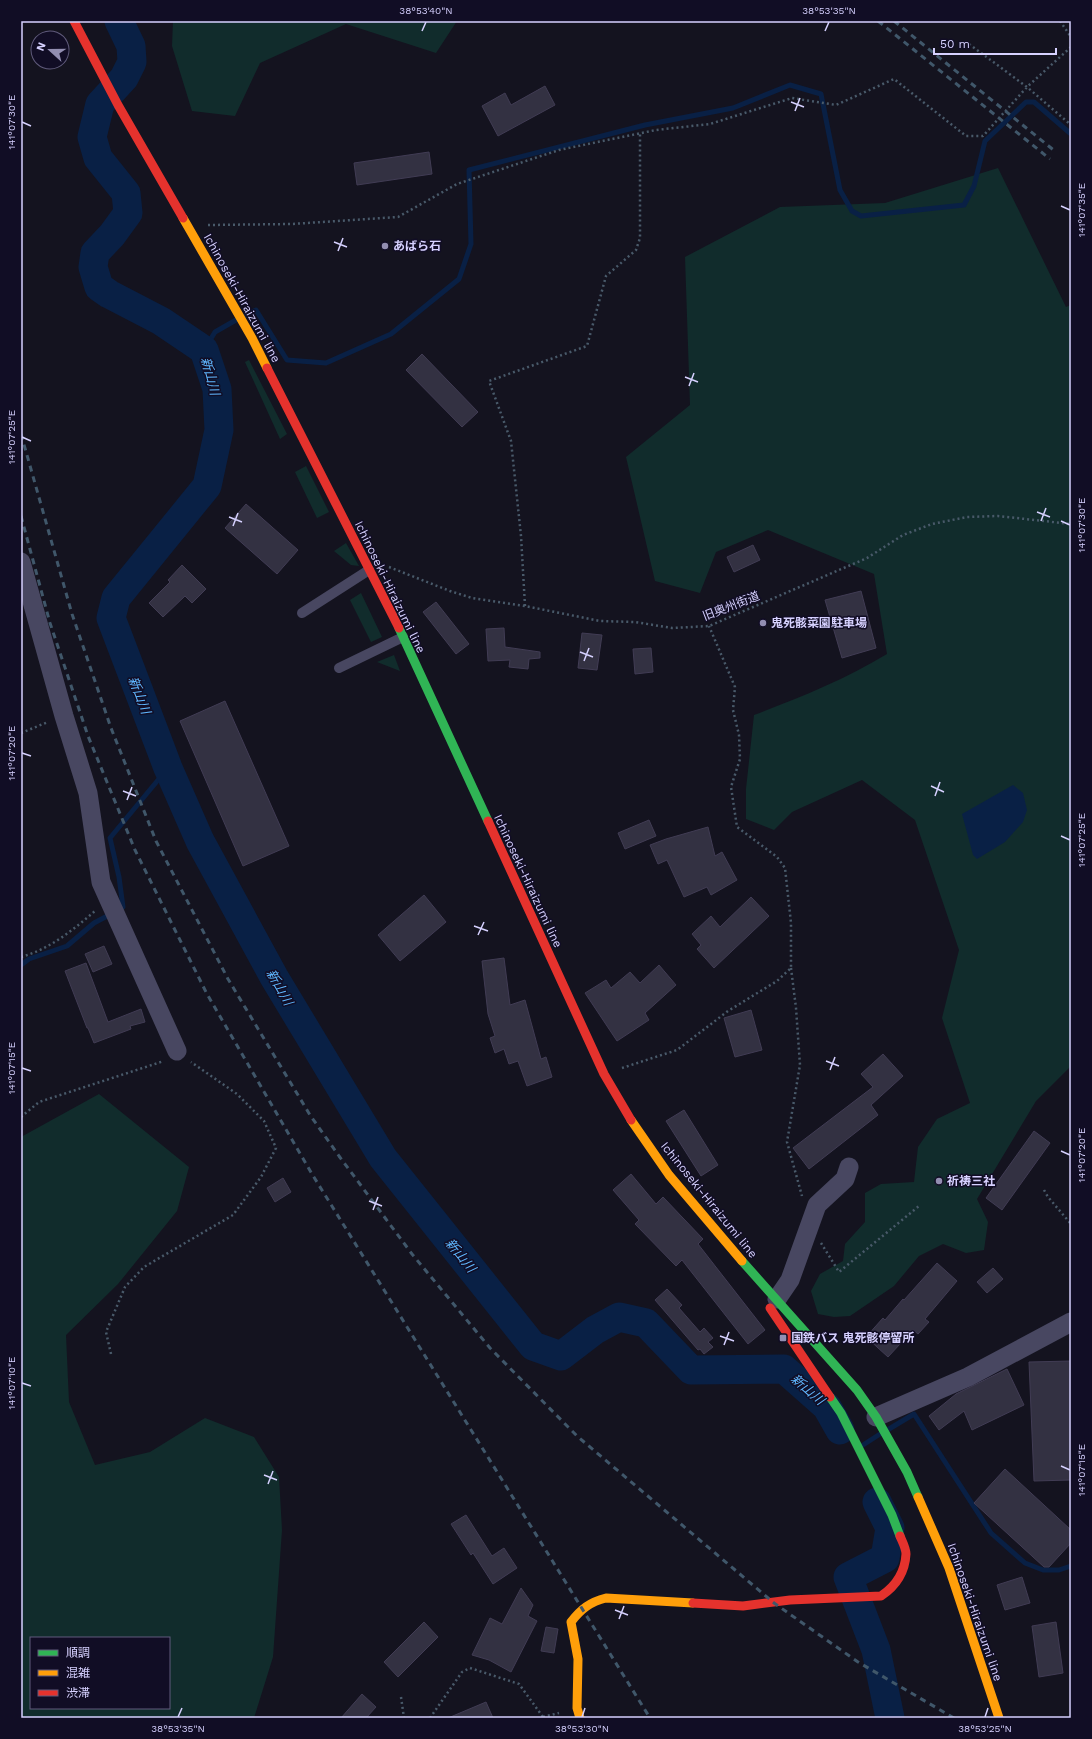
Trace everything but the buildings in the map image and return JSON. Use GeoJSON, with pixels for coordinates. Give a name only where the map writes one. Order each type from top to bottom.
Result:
{"type":"FeatureCollection","features":[{"type":"Feature","properties":{"kind":"main road","name":"Ichinoseki-Hiraizumi line"},"geometry":{"type":"LineString","coordinates":[[74,21],[118,105],[252,338],[403,637],[604,1074],[631,1120],[669,1175],[763,1285],[857,1390],[876,1417],[907,1472],[949,1568],[998,1715]]}},
{"type":"Feature","properties":{"kind":"main road"},"geometry":{"type":"LineString","coordinates":[[580,1718],[577,1708],[578,1659],[571,1622],[582,1608],[593,1601],[606,1598],[742,1606],[790,1600],[882,1596],[893,1588],[900,1578],[906,1554],[892,1515],[841,1413],[770,1310],[763,1285]]}},
{"type":"Feature","properties":{"kind":"street"},"geometry":{"type":"LineString","coordinates":[[21,562],[64,716],[88,792],[101,882],[178,1051]]}},
{"type":"Feature","properties":{"kind":"street"},"geometry":{"type":"LineString","coordinates":[[777,1299],[790,1280],[817,1205],[845,1178],[849,1167]]}},
{"type":"Feature","properties":{"kind":"street"},"geometry":{"type":"LineString","coordinates":[[876,1417],[968,1377],[1071,1322]]}},
{"type":"Feature","properties":{"kind":"lane"},"geometry":{"type":"LineString","coordinates":[[302,613],[369,570]]}},
{"type":"Feature","properties":{"kind":"lane"},"geometry":{"type":"LineString","coordinates":[[339,668],[403,637]]}},
{"type":"Feature","properties":{"kind":"path"},"geometry":{"type":"LineString","coordinates":[[1060,21],[1071,37]]}},
{"type":"Feature","properties":{"kind":"path"},"geometry":{"type":"LineString","coordinates":[[969,44],[1027,88],[1071,125]]}},
{"type":"Feature","properties":{"kind":"path"},"geometry":{"type":"LineString","coordinates":[[188,225],[292,224],[398,217],[457,184],[560,150],[656,130],[710,124],[792,98],[836,105],[894,79],[966,136],[983,136],[1027,88],[1071,47]]}},
{"type":"Feature","properties":{"kind":"path"},"geometry":{"type":"LineString","coordinates":[[525,606],[512,441],[489,381],[587,346],[606,276],[636,250],[640,238],[640,133]]}},
{"type":"Feature","properties":{"kind":"path","name":"旧奥州街道"},"geometry":{"type":"LineString","coordinates":[[363,559],[378,563],[450,592],[472,598],[525,606],[600,621],[635,622],[672,628],[709,626],[867,558],[903,535],[932,524],[967,517],[998,516],[1071,524]]}},
{"type":"Feature","properties":{"kind":"path"},"geometry":{"type":"LineString","coordinates":[[709,626],[735,687],[733,710],[739,735],[740,759],[731,787],[737,827],[777,857],[785,868],[791,923],[791,968],[796,1008],[800,1065],[787,1142],[810,1225],[839,1272],[919,1206]]}},
{"type":"Feature","properties":{"kind":"path"},"geometry":{"type":"LineString","coordinates":[[21,733],[64,716]]}},
{"type":"Feature","properties":{"kind":"path"},"geometry":{"type":"LineString","coordinates":[[21,957],[35,953],[62,938],[110,899]]}},
{"type":"Feature","properties":{"kind":"path"},"geometry":{"type":"LineString","coordinates":[[604,1074],[677,1050],[728,1011],[777,982],[791,968]]}},
{"type":"Feature","properties":{"kind":"path"},"geometry":{"type":"LineString","coordinates":[[21,1117],[39,1102],[102,1080],[161,1063],[178,1051],[202,1071],[237,1094],[264,1121],[276,1148],[261,1177],[233,1215],[144,1267],[125,1287],[106,1332],[110,1354]]}},
{"type":"Feature","properties":{"kind":"path"},"geometry":{"type":"LineString","coordinates":[[1044,1190],[1048,1197],[1071,1224]]}},
{"type":"Feature","properties":{"kind":"path"},"geometry":{"type":"LineString","coordinates":[[430,1718],[462,1672],[470,1668],[520,1684],[543,1717]]}},
{"type":"Feature","properties":{"kind":"path"},"geometry":{"type":"LineString","coordinates":[[401,1697],[404,1718]]}},
{"type":"Feature","properties":{"kind":"green space"},"geometry":{"type":"Polygon","coordinates":[[[173,21],[457,21],[436,53],[346,24],[260,63],[235,116],[192,111],[172,46],[173,21]]]}},
{"type":"Feature","properties":{"kind":"green space"},"geometry":{"type":"Polygon","coordinates":[[[998,168],[1066,307],[1071,305],[1071,1066],[1036,1101],[977,1199],[988,1222],[984,1250],[966,1253],[943,1244],[919,1256],[894,1286],[850,1316],[834,1317],[818,1314],[811,1291],[820,1274],[843,1261],[845,1244],[865,1222],[865,1193],[881,1184],[914,1182],[918,1147],[937,1119],[970,1103],[942,1018],[959,950],[915,820],[862,780],[792,812],[774,830],[746,819],[746,789],[754,715],[838,680],[887,654],[874,574],[768,530],[716,552],[700,593],[655,581],[626,457],[690,405],[685,257],[780,207],[885,203],[998,168]]]}},
{"type":"Feature","properties":{"kind":"green space"},"geometry":{"type":"Polygon","coordinates":[[[249,360],[287,434],[280,439],[245,362],[249,360]]]}},
{"type":"Feature","properties":{"kind":"green space"},"geometry":{"type":"Polygon","coordinates":[[[306,466],[329,512],[317,518],[295,472],[306,466]]]}},
{"type":"Feature","properties":{"kind":"green space"},"geometry":{"type":"Polygon","coordinates":[[[346,543],[359,566],[351,565],[334,551],[346,543]]]}},
{"type":"Feature","properties":{"kind":"green space"},"geometry":{"type":"Polygon","coordinates":[[[361,593],[382,637],[371,642],[350,600],[361,593]]]}},
{"type":"Feature","properties":{"kind":"green space"},"geometry":{"type":"Polygon","coordinates":[[[394,655],[400,671],[377,662],[394,655]]]}},
{"type":"Feature","properties":{"kind":"green space"},"geometry":{"type":"Polygon","coordinates":[[[99,1094],[189,1167],[177,1211],[118,1284],[66,1335],[69,1402],[95,1465],[150,1452],[205,1418],[254,1437],[279,1477],[282,1530],[273,1657],[254,1718],[21,1718],[21,1137],[99,1094]]]}},
{"type":"Feature","properties":{"kind":"water"},"geometry":{"type":"Polygon","coordinates":[[[1013,785],[1023,793],[1027,810],[1023,822],[1005,842],[977,859],[973,855],[962,814],[1013,785]]]}},
{"type":"Feature","properties":{"kind":"waterway","name":"新山川"},"geometry":{"type":"LineString","coordinates":[[119,21],[131,46],[132,62],[124,78],[100,104],[92,137],[98,158],[126,193],[128,213],[112,235],[95,253],[93,267],[99,287],[109,294],[161,321],[204,350],[217,389],[219,430],[207,486],[116,598],[111,618],[168,768],[200,841],[274,977],[383,1158],[533,1346],[561,1356],[595,1330],[619,1317],[646,1323],[691,1370],[784,1369],[827,1407],[840,1430]]}},
{"type":"Feature","properties":{"kind":"waterway"},"geometry":{"type":"LineString","coordinates":[[245,316],[256,310],[287,360],[326,363],[391,334],[459,279],[471,244],[469,170],[645,125],[733,108],[790,85],[821,94],[840,190],[852,211],[861,216],[964,205],[974,186],[985,141],[1026,102],[1034,102],[1071,134]]}},
{"type":"Feature","properties":{"kind":"waterway"},"geometry":{"type":"LineString","coordinates":[[204,350],[215,332],[236,320]]}},
{"type":"Feature","properties":{"kind":"waterway"},"geometry":{"type":"LineString","coordinates":[[118,910],[123,907],[119,877],[110,838],[168,768]]}},
{"type":"Feature","properties":{"kind":"waterway"},"geometry":{"type":"LineString","coordinates":[[21,965],[29,959],[67,946],[94,923],[111,914]]}},
{"type":"Feature","properties":{"kind":"waterway"},"geometry":{"type":"LineString","coordinates":[[889,1429],[914,1414],[991,1533],[1025,1563],[1043,1570],[1059,1570],[1071,1566]]}},
{"type":"Feature","properties":{"kind":"waterway"},"geometry":{"type":"LineString","coordinates":[[863,1445],[880,1434]]}},
{"type":"Feature","properties":{"kind":"waterway","name":"新山川"},"geometry":{"type":"LineString","coordinates":[[877,1502],[890,1528],[885,1558],[848,1577],[876,1650],[890,1718]]}},
{"type":"Feature","properties":{"kind":"railway"},"geometry":{"type":"LineString","coordinates":[[878,21],[1050,159]]}},
{"type":"Feature","properties":{"kind":"railway"},"geometry":{"type":"LineString","coordinates":[[894,21],[1056,152]]}},
{"type":"Feature","properties":{"kind":"railway"},"geometry":{"type":"LineString","coordinates":[[21,434],[72,614],[111,728],[156,841],[228,979],[310,1115],[339,1156],[412,1254],[490,1348],[577,1436],[774,1603],[858,1662],[954,1718]]}},
{"type":"Feature","properties":{"kind":"railway"},"geometry":{"type":"LineString","coordinates":[[21,516],[50,623],[88,736],[135,850],[207,994],[312,1174],[650,1718]]}},
{"type":"Feature","properties":{"kind":"traffic: fast"},"geometry":{"type":"LineString","coordinates":[[399,628],[488,821]]}},
{"type":"Feature","properties":{"kind":"traffic: fast"},"geometry":{"type":"LineString","coordinates":[[742,1261],[857,1390],[876,1417],[907,1472],[918,1497]]}},
{"type":"Feature","properties":{"kind":"traffic: fast"},"geometry":{"type":"LineString","coordinates":[[830,1397],[841,1413],[892,1515],[900,1536]]}},
{"type":"Feature","properties":{"kind":"traffic: slow"},"geometry":{"type":"LineString","coordinates":[[183,218],[252,338],[267,368]]}},
{"type":"Feature","properties":{"kind":"traffic: slow"},"geometry":{"type":"LineString","coordinates":[[631,1120],[669,1175],[742,1261]]}},
{"type":"Feature","properties":{"kind":"traffic: slow"},"geometry":{"type":"LineString","coordinates":[[918,1497],[949,1568],[999,1718]]}},
{"type":"Feature","properties":{"kind":"traffic: slow"},"geometry":{"type":"LineString","coordinates":[[580,1718],[577,1708],[578,1659],[571,1622],[578,1613],[591,1604],[606,1598],[693,1603]]}},
{"type":"Feature","properties":{"kind":"traffic: jam"},"geometry":{"type":"LineString","coordinates":[[74,21],[118,105],[183,218]]}},
{"type":"Feature","properties":{"kind":"traffic: jam"},"geometry":{"type":"LineString","coordinates":[[267,368],[399,628]]}},
{"type":"Feature","properties":{"kind":"traffic: jam"},"geometry":{"type":"LineString","coordinates":[[488,821],[604,1074],[631,1120]]}},
{"type":"Feature","properties":{"kind":"traffic: jam"},"geometry":{"type":"LineString","coordinates":[[770,1308],[830,1397]]}},
{"type":"Feature","properties":{"kind":"traffic: jam"},"geometry":{"type":"LineString","coordinates":[[693,1603],[743,1606],[790,1600],[881,1596],[891,1588],[899,1578],[904,1567],[906,1552],[900,1536]]}},
{"type":"Feature","properties":{"kind":"place","name":"あばら石"},"geometry":{"type":"Point","coordinates":[385,246]}},
{"type":"Feature","properties":{"kind":"place","name":"鬼死骸菜園駐車場"},"geometry":{"type":"Point","coordinates":[763,623]}},
{"type":"Feature","properties":{"kind":"place","name":"祈祷三社"},"geometry":{"type":"Point","coordinates":[939,1181]}},
{"type":"Feature","properties":{"kind":"place","name":"国鉄バス 鬼死骸停留所"},"geometry":{"type":"Point","coordinates":[783,1338]}}]}
